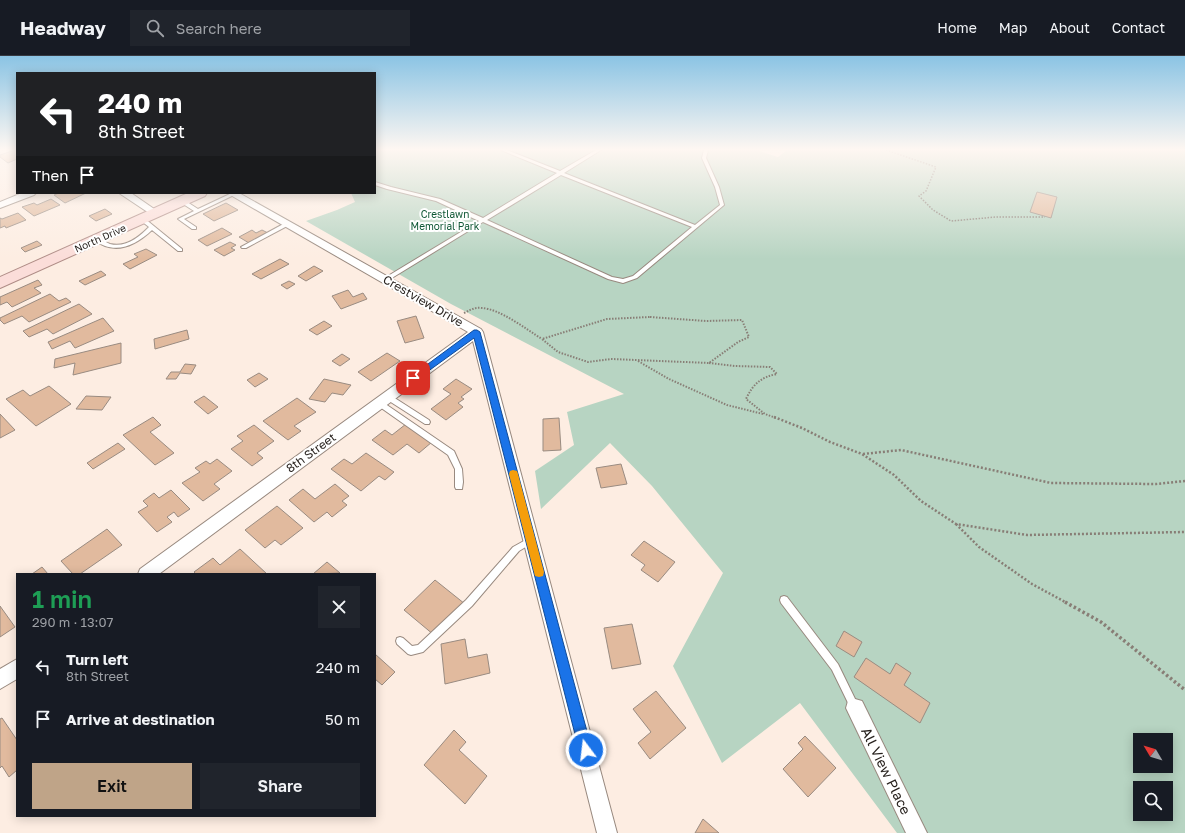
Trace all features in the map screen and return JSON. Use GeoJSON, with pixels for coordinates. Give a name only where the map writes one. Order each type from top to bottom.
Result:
{"type":"FeatureCollection","features":[{"type":"Feature","properties":{"kind":"main road","name":"North Drive"},"geometry":{"type":"LineString","coordinates":[[0,283],[96,239],[150,217],[184,197],[196,194]]}},
{"type":"Feature","properties":{"kind":"main road","name":"North Drive"},"geometry":{"type":"LineString","coordinates":[[0,274],[150,217]]}},
{"type":"Feature","properties":{"kind":"street"},"geometry":{"type":"LineString","coordinates":[[0,205],[28,194]]}},
{"type":"Feature","properties":{"kind":"street"},"geometry":{"type":"LineString","coordinates":[[125,194],[150,217]]}},
{"type":"Feature","properties":{"kind":"street","name":"Crestview Drive"},"geometry":{"type":"LineString","coordinates":[[233,194],[477,332],[607,833]]}},
{"type":"Feature","properties":{"kind":"street","name":"8th Street"},"geometry":{"type":"LineString","coordinates":[[147,573],[477,332]]}},
{"type":"Feature","properties":{"kind":"street"},"geometry":{"type":"LineString","coordinates":[[0,680],[16,669]]}},
{"type":"Feature","properties":{"kind":"street","name":"All View Place"},"geometry":{"type":"LineString","coordinates":[[855,708],[917,833]]}},
{"type":"Feature","properties":{"kind":"lane"},"geometry":{"type":"LineString","coordinates":[[384,186],[438,200],[610,278],[623,281],[635,277],[722,205],[721,195],[716,186]]}},
{"type":"Feature","properties":{"kind":"lane"},"geometry":{"type":"LineString","coordinates":[[385,280],[539,186]]}},
{"type":"Feature","properties":{"kind":"lane"},"geometry":{"type":"LineString","coordinates":[[593,186],[695,227]]}},
{"type":"Feature","properties":{"kind":"lane"},"geometry":{"type":"LineString","coordinates":[[194,228],[180,219],[233,194]]}},
{"type":"Feature","properties":{"kind":"lane"},"geometry":{"type":"LineString","coordinates":[[184,197],[198,211]]}},
{"type":"Feature","properties":{"kind":"lane"},"geometry":{"type":"LineString","coordinates":[[150,217],[180,250]]}},
{"type":"Feature","properties":{"kind":"lane"},"geometry":{"type":"LineString","coordinates":[[244,247],[287,224]]}},
{"type":"Feature","properties":{"kind":"lane"},"geometry":{"type":"LineString","coordinates":[[384,400],[427,422]]}},
{"type":"Feature","properties":{"kind":"lane"},"geometry":{"type":"LineString","coordinates":[[384,400],[451,454],[457,462],[461,474],[459,487]]}},
{"type":"Feature","properties":{"kind":"lane"},"geometry":{"type":"LineString","coordinates":[[400,641],[411,651],[420,649],[469,603],[516,549],[531,540]]}},
{"type":"Feature","properties":{"kind":"lane"},"geometry":{"type":"LineString","coordinates":[[784,600],[835,667],[855,708]]}},
{"type":"Feature","properties":{"kind":"path"},"geometry":{"type":"LineString","coordinates":[[928,186],[926,192],[919,196],[933,210],[951,221],[996,217],[1045,217]]}},
{"type":"Feature","properties":{"kind":"path"},"geometry":{"type":"LineString","coordinates":[[453,319],[472,308],[484,308],[510,320],[542,339],[558,352],[588,362],[611,359],[770,367],[777,374],[766,376],[754,384],[746,399],[764,414]]}},
{"type":"Feature","properties":{"kind":"path"},"geometry":{"type":"LineString","coordinates":[[542,339],[568,332],[594,322],[617,318],[658,317],[707,321],[742,320],[749,337],[738,342],[709,363]]}},
{"type":"Feature","properties":{"kind":"path"},"geometry":{"type":"LineString","coordinates":[[638,360],[669,379],[726,405],[764,414],[802,428],[830,442],[862,454],[894,475],[921,501],[956,524],[979,547],[1032,584],[1101,622],[1185,690]]}},
{"type":"Feature","properties":{"kind":"path"},"geometry":{"type":"LineString","coordinates":[[862,454],[901,450],[1051,483],[1156,484],[1185,481]]}},
{"type":"Feature","properties":{"kind":"path"},"geometry":{"type":"LineString","coordinates":[[956,524],[1027,535],[1185,532]]}},
{"type":"Feature","properties":{"kind":"green space","name":"Crestlawn Memorial Park"},"geometry":{"type":"Polygon","coordinates":[[[376,186],[1185,186],[1185,833],[897,833],[800,703],[722,763],[673,666],[723,573],[652,486],[610,443],[541,509],[535,471],[574,445],[567,412],[624,394],[451,304],[306,221],[355,202],[351,194],[376,194],[376,186]]]}},
{"type":"Feature","properties":{"kind":"building"},"geometry":{"type":"Polygon","coordinates":[[[1037,192],[1057,197],[1051,218],[1030,212],[1037,192]]]}},
{"type":"Feature","properties":{"kind":"building"},"geometry":{"type":"Polygon","coordinates":[[[56,194],[84,194],[65,203],[54,195],[56,194]]]}},
{"type":"Feature","properties":{"kind":"building"},"geometry":{"type":"Polygon","coordinates":[[[51,199],[60,205],[34,216],[22,207],[34,203],[37,205],[51,199]]]}},
{"type":"Feature","properties":{"kind":"building"},"geometry":{"type":"Polygon","coordinates":[[[226,203],[238,210],[214,221],[203,214],[226,203]]]}},
{"type":"Feature","properties":{"kind":"building"},"geometry":{"type":"Polygon","coordinates":[[[105,209],[112,214],[96,221],[89,216],[105,209]]]}},
{"type":"Feature","properties":{"kind":"building"},"geometry":{"type":"Polygon","coordinates":[[[18,213],[26,220],[6,228],[5,226],[0,228],[0,218],[2,219],[18,213]]]}},
{"type":"Feature","properties":{"kind":"building"},"geometry":{"type":"Polygon","coordinates":[[[222,228],[232,234],[207,246],[198,240],[222,228]]]}},
{"type":"Feature","properties":{"kind":"building"},"geometry":{"type":"Polygon","coordinates":[[[252,230],[256,233],[262,230],[268,233],[249,243],[239,237],[252,230]]]}},
{"type":"Feature","properties":{"kind":"building"},"geometry":{"type":"Polygon","coordinates":[[[37,241],[42,245],[25,252],[21,248],[37,241]]]}},
{"type":"Feature","properties":{"kind":"building"},"geometry":{"type":"Polygon","coordinates":[[[230,242],[236,245],[231,248],[235,250],[224,256],[214,250],[230,242]]]}},
{"type":"Feature","properties":{"kind":"building"},"geometry":{"type":"Polygon","coordinates":[[[146,249],[157,255],[130,269],[123,264],[138,257],[134,254],[146,249]]]}},
{"type":"Feature","properties":{"kind":"building"},"geometry":{"type":"Polygon","coordinates":[[[280,259],[289,264],[261,279],[252,274],[280,259]]]}},
{"type":"Feature","properties":{"kind":"building"},"geometry":{"type":"Polygon","coordinates":[[[314,266],[323,271],[306,281],[298,276],[314,266]]]}},
{"type":"Feature","properties":{"kind":"building"},"geometry":{"type":"Polygon","coordinates":[[[101,271],[106,275],[85,285],[79,281],[101,271]]]}},
{"type":"Feature","properties":{"kind":"building"},"geometry":{"type":"Polygon","coordinates":[[[38,280],[42,285],[34,288],[41,293],[12,307],[7,302],[0,305],[0,297],[38,280]]]}},
{"type":"Feature","properties":{"kind":"building"},"geometry":{"type":"Polygon","coordinates":[[[289,281],[295,284],[287,289],[281,285],[289,281]]]}},
{"type":"Feature","properties":{"kind":"building"},"geometry":{"type":"Polygon","coordinates":[[[348,290],[353,297],[363,293],[367,299],[341,309],[332,296],[348,290]]]}},
{"type":"Feature","properties":{"kind":"building"},"geometry":{"type":"Polygon","coordinates":[[[50,294],[59,301],[66,298],[71,302],[29,322],[22,316],[4,324],[0,320],[0,318],[50,294]]]}},
{"type":"Feature","properties":{"kind":"building"},"geometry":{"type":"Polygon","coordinates":[[[79,304],[92,314],[53,334],[47,329],[29,337],[23,331],[79,304]]]}},
{"type":"Feature","properties":{"kind":"building"},"geometry":{"type":"Polygon","coordinates":[[[416,316],[424,338],[405,343],[397,321],[416,316]]]}},
{"type":"Feature","properties":{"kind":"building"},"geometry":{"type":"Polygon","coordinates":[[[103,318],[114,331],[75,348],[70,341],[52,349],[48,342],[103,318]]]}},
{"type":"Feature","properties":{"kind":"building"},"geometry":{"type":"Polygon","coordinates":[[[324,321],[332,326],[317,335],[309,330],[324,321]]]}},
{"type":"Feature","properties":{"kind":"building"},"geometry":{"type":"Polygon","coordinates":[[[187,330],[189,339],[155,349],[154,339],[187,330]]]}},
{"type":"Feature","properties":{"kind":"building"},"geometry":{"type":"Polygon","coordinates":[[[121,343],[121,363],[73,375],[75,363],[54,368],[55,359],[121,343]]]}},
{"type":"Feature","properties":{"kind":"building"},"geometry":{"type":"Polygon","coordinates":[[[387,353],[400,361],[371,381],[358,372],[387,353]]]}},
{"type":"Feature","properties":{"kind":"building"},"geometry":{"type":"Polygon","coordinates":[[[342,354],[350,359],[340,366],[332,361],[342,354]]]}},
{"type":"Feature","properties":{"kind":"building"},"geometry":{"type":"Polygon","coordinates":[[[185,364],[196,365],[191,374],[180,373],[176,379],[166,379],[171,372],[180,372],[185,364]]]}},
{"type":"Feature","properties":{"kind":"building"},"geometry":{"type":"Polygon","coordinates":[[[259,373],[268,379],[255,387],[247,380],[259,373]]]}},
{"type":"Feature","properties":{"kind":"building"},"geometry":{"type":"Polygon","coordinates":[[[324,379],[351,385],[343,395],[332,393],[325,402],[309,399],[324,379]]]}},
{"type":"Feature","properties":{"kind":"building"},"geometry":{"type":"Polygon","coordinates":[[[456,379],[472,389],[461,397],[464,399],[458,403],[463,407],[446,420],[431,409],[451,394],[443,389],[456,379]]]}},
{"type":"Feature","properties":{"kind":"building"},"geometry":{"type":"Polygon","coordinates":[[[49,386],[71,404],[36,426],[6,399],[23,390],[30,396],[49,386]]]}},
{"type":"Feature","properties":{"kind":"building"},"geometry":{"type":"Polygon","coordinates":[[[86,396],[111,397],[102,410],[76,409],[86,396]]]}},
{"type":"Feature","properties":{"kind":"building"},"geometry":{"type":"Polygon","coordinates":[[[204,396],[218,407],[208,414],[194,402],[204,396]]]}},
{"type":"Feature","properties":{"kind":"building"},"geometry":{"type":"Polygon","coordinates":[[[297,398],[316,412],[294,426],[301,431],[288,440],[263,421],[297,398]]]}},
{"type":"Feature","properties":{"kind":"building"},"geometry":{"type":"Polygon","coordinates":[[[0,414],[15,430],[0,438],[0,414]]]}},
{"type":"Feature","properties":{"kind":"building"},"geometry":{"type":"Polygon","coordinates":[[[153,417],[161,425],[150,432],[174,453],[155,465],[123,435],[153,417]]]}},
{"type":"Feature","properties":{"kind":"building"},"geometry":{"type":"Polygon","coordinates":[[[559,418],[561,450],[543,451],[543,419],[559,418]]]}},
{"type":"Feature","properties":{"kind":"building"},"geometry":{"type":"Polygon","coordinates":[[[406,424],[432,442],[419,453],[407,444],[393,455],[372,440],[385,430],[392,435],[406,424]]]}},
{"type":"Feature","properties":{"kind":"building"},"geometry":{"type":"Polygon","coordinates":[[[254,425],[274,441],[257,453],[263,458],[252,466],[231,449],[243,441],[237,436],[254,425]]]}},
{"type":"Feature","properties":{"kind":"building"},"geometry":{"type":"Polygon","coordinates":[[[118,443],[125,449],[93,469],[87,463],[118,443]]]}},
{"type":"Feature","properties":{"kind":"building"},"geometry":{"type":"Polygon","coordinates":[[[366,453],[394,472],[385,480],[379,476],[361,491],[331,469],[344,459],[352,464],[366,453]]]}},
{"type":"Feature","properties":{"kind":"building"},"geometry":{"type":"Polygon","coordinates":[[[217,459],[232,471],[214,484],[220,489],[203,501],[182,483],[200,472],[195,468],[206,461],[210,464],[217,459]]]}},
{"type":"Feature","properties":{"kind":"building"},"geometry":{"type":"Polygon","coordinates":[[[621,464],[627,484],[601,488],[596,468],[621,464]]]}},
{"type":"Feature","properties":{"kind":"building"},"geometry":{"type":"Polygon","coordinates":[[[335,484],[349,496],[342,501],[347,505],[332,517],[327,512],[314,522],[289,500],[303,489],[315,499],[335,484]]]}},
{"type":"Feature","properties":{"kind":"building"},"geometry":{"type":"Polygon","coordinates":[[[171,490],[190,509],[178,517],[174,512],[167,517],[172,522],[157,532],[138,512],[148,506],[143,501],[154,493],[159,498],[171,490]]]}},
{"type":"Feature","properties":{"kind":"building"},"geometry":{"type":"Polygon","coordinates":[[[277,506],[303,528],[281,545],[275,540],[265,548],[245,530],[277,506]]]}},
{"type":"Feature","properties":{"kind":"building"},"geometry":{"type":"Polygon","coordinates":[[[107,529],[122,545],[81,573],[72,573],[61,561],[107,529]]]}},
{"type":"Feature","properties":{"kind":"building"},"geometry":{"type":"Polygon","coordinates":[[[644,541],[675,562],[658,582],[641,570],[645,565],[631,555],[644,541]]]}},
{"type":"Feature","properties":{"kind":"building"},"geometry":{"type":"Polygon","coordinates":[[[240,549],[266,573],[194,572],[213,558],[220,565],[240,549]]]}},
{"type":"Feature","properties":{"kind":"building"},"geometry":{"type":"Polygon","coordinates":[[[327,562],[340,573],[314,573],[327,562]]]}},
{"type":"Feature","properties":{"kind":"building"},"geometry":{"type":"Polygon","coordinates":[[[42,567],[47,573],[33,573],[42,567]]]}},
{"type":"Feature","properties":{"kind":"building"},"geometry":{"type":"Polygon","coordinates":[[[435,580],[465,604],[434,635],[404,610],[435,580]]]}},
{"type":"Feature","properties":{"kind":"building"},"geometry":{"type":"Polygon","coordinates":[[[0,606],[15,627],[0,637],[0,606]]]}},
{"type":"Feature","properties":{"kind":"building"},"geometry":{"type":"Polygon","coordinates":[[[632,624],[641,664],[612,669],[604,628],[632,624]]]}},
{"type":"Feature","properties":{"kind":"building"},"geometry":{"type":"Polygon","coordinates":[[[844,631],[862,642],[854,657],[836,646],[844,631]]]}},
{"type":"Feature","properties":{"kind":"building"},"geometry":{"type":"Polygon","coordinates":[[[465,639],[468,658],[487,654],[490,673],[445,684],[441,644],[465,639]]]}},
{"type":"Feature","properties":{"kind":"building"},"geometry":{"type":"Polygon","coordinates":[[[376,655],[395,672],[382,685],[376,680],[376,655]]]}},
{"type":"Feature","properties":{"kind":"building"},"geometry":{"type":"Polygon","coordinates":[[[866,658],[890,674],[896,663],[911,673],[904,685],[930,703],[920,723],[854,677],[866,658]]]}},
{"type":"Feature","properties":{"kind":"building"},"geometry":{"type":"Polygon","coordinates":[[[656,691],[686,728],[650,759],[638,743],[651,732],[633,709],[656,691]]]}},
{"type":"Feature","properties":{"kind":"building"},"geometry":{"type":"Polygon","coordinates":[[[2,718],[16,739],[16,771],[9,777],[2,766],[0,768],[0,719],[2,718]]]}},
{"type":"Feature","properties":{"kind":"building"},"geometry":{"type":"Polygon","coordinates":[[[454,730],[466,742],[459,750],[487,776],[465,804],[424,765],[454,730]]]}},
{"type":"Feature","properties":{"kind":"building"},"geometry":{"type":"Polygon","coordinates":[[[805,736],[836,768],[808,797],[783,769],[803,749],[798,743],[805,736]]]}},
{"type":"Feature","properties":{"kind":"building"},"geometry":{"type":"Polygon","coordinates":[[[703,819],[719,833],[695,833],[703,819]]]}},
{"type":"Feature","properties":{"kind":"slow traffic"},"geometry":{"type":"LineString","coordinates":[[513,474],[539,572]]}},
{"type":"Feature","properties":{"kind":"route"},"geometry":{"type":"LineString","coordinates":[[413,378],[477,332],[586,750]]}}]}
